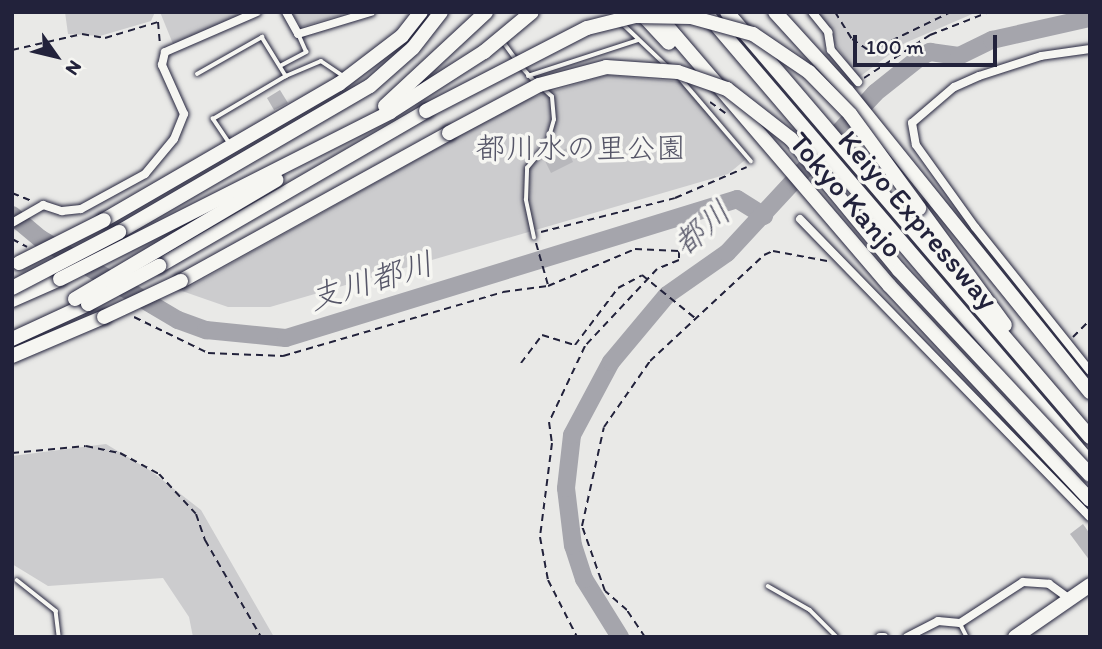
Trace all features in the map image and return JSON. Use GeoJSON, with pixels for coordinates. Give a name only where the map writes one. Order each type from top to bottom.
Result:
{"type":"FeatureCollection","features":[{"type":"Feature","properties":{"kind":"highway"},"geometry":{"type":"LineString","coordinates":[[16,265],[104,220],[347,78],[402,36],[421,12]]}},
{"type":"Feature","properties":{"kind":"highway"},"geometry":{"type":"LineString","coordinates":[[12,288],[119,232],[370,86],[413,48],[441,12]]}},
{"type":"Feature","properties":{"kind":"highway"},"geometry":{"type":"LineString","coordinates":[[12,339],[81,301],[357,127],[432,66],[486,12]]}},
{"type":"Feature","properties":{"kind":"highway"},"geometry":{"type":"LineString","coordinates":[[12,300],[390,112],[475,59],[532,12]]}},
{"type":"Feature","properties":{"kind":"highway"},"geometry":{"type":"LineString","coordinates":[[640,12],[699,68]]}},
{"type":"Feature","properties":{"kind":"highway","name":"Tokyo Kanjo"},"geometry":{"type":"LineString","coordinates":[[654,12],[699,68],[816,200],[1090,500]]}},
{"type":"Feature","properties":{"kind":"highway","name":"Keiyo Expressway"},"geometry":{"type":"LineString","coordinates":[[705,12],[1090,463]]}},
{"type":"Feature","properties":{"kind":"highway","name":"Keiyo Expressway"},"geometry":{"type":"LineString","coordinates":[[727,12],[1090,436]]}},
{"type":"Feature","properties":{"kind":"highway"},"geometry":{"type":"LineString","coordinates":[[775,12],[823,63],[853,87],[887,139],[1090,392]]}},
{"type":"Feature","properties":{"kind":"highway"},"geometry":{"type":"LineString","coordinates":[[785,12],[823,63]]}},
{"type":"Feature","properties":{"kind":"highway"},"geometry":{"type":"LineString","coordinates":[[12,330],[159,266],[426,111],[569,35],[614,20],[691,17],[753,34],[809,72],[850,114],[998,316],[1090,428]]}},
{"type":"Feature","properties":{"kind":"highway"},"geometry":{"type":"LineString","coordinates":[[12,356],[181,281],[539,85],[606,67],[678,72],[727,89],[778,125],[899,270],[1090,475]]}},
{"type":"Feature","properties":{"kind":"highway"},"geometry":{"type":"LineString","coordinates":[[1015,637],[1090,585]]}},
{"type":"Feature","properties":{"kind":"street"},"geometry":{"type":"LineString","coordinates":[[12,223],[43,205],[81,209],[133,183],[166,150],[184,108],[162,65],[165,51],[257,12]]}},
{"type":"Feature","properties":{"kind":"street"},"geometry":{"type":"LineString","coordinates":[[286,12],[298,34],[371,12]]}},
{"type":"Feature","properties":{"kind":"street"},"geometry":{"type":"LineString","coordinates":[[812,12],[828,32],[831,50],[853,87]]}},
{"type":"Feature","properties":{"kind":"street"},"geometry":{"type":"LineString","coordinates":[[1090,49],[1041,56],[979,76],[954,87],[912,123],[916,145],[1090,371]]}},
{"type":"Feature","properties":{"kind":"street"},"geometry":{"type":"LineString","coordinates":[[800,219],[848,265],[1090,517]]}},
{"type":"Feature","properties":{"kind":"street"},"geometry":{"type":"LineString","coordinates":[[907,637],[938,621],[960,623],[1023,582],[1049,584],[1070,599]]}},
{"type":"Feature","properties":{"kind":"lane"},"geometry":{"type":"LineString","coordinates":[[611,12],[692,89],[751,161]]}},
{"type":"Feature","properties":{"kind":"lane"},"geometry":{"type":"LineString","coordinates":[[497,32],[528,76],[552,97],[554,120],[547,144],[527,168],[534,236]]}},
{"type":"Feature","properties":{"kind":"lane"},"geometry":{"type":"LineString","coordinates":[[280,66],[306,52],[298,34]]}},
{"type":"Feature","properties":{"kind":"lane"},"geometry":{"type":"LineString","coordinates":[[197,74],[262,37],[286,76]]}},
{"type":"Feature","properties":{"kind":"lane"},"geometry":{"type":"LineString","coordinates":[[528,76],[638,40]]}},
{"type":"Feature","properties":{"kind":"lane"},"geometry":{"type":"LineString","coordinates":[[231,146],[213,119],[286,76],[321,61],[347,78]]}},
{"type":"Feature","properties":{"kind":"lane"},"geometry":{"type":"LineString","coordinates":[[17,580],[55,611],[59,637]]}},
{"type":"Feature","properties":{"kind":"lane"},"geometry":{"type":"LineString","coordinates":[[768,586],[810,610],[837,637]]}},
{"type":"Feature","properties":{"kind":"lane"},"geometry":{"type":"LineString","coordinates":[[960,623],[967,637]]}},
{"type":"Feature","properties":{"kind":"path"},"geometry":{"type":"LineString","coordinates":[[835,12],[852,39],[870,51],[951,12]]}},
{"type":"Feature","properties":{"kind":"path"},"geometry":{"type":"LineString","coordinates":[[853,87],[930,35],[989,12]]}},
{"type":"Feature","properties":{"kind":"path"},"geometry":{"type":"LineString","coordinates":[[12,50],[82,34],[105,38],[158,22],[165,51]]}},
{"type":"Feature","properties":{"kind":"path"},"geometry":{"type":"LineString","coordinates":[[548,286],[534,236],[675,198],[737,176],[751,161]]}},
{"type":"Feature","properties":{"kind":"path"},"geometry":{"type":"LineString","coordinates":[[12,193],[43,205]]}},
{"type":"Feature","properties":{"kind":"path"},"geometry":{"type":"LineString","coordinates":[[12,239],[32,250]]}},
{"type":"Feature","properties":{"kind":"path"},"geometry":{"type":"LineString","coordinates":[[125,311],[176,341],[248,359],[283,356],[503,292],[548,286],[635,249],[679,251],[679,260],[650,277],[585,346],[549,422],[552,443],[540,537],[548,580],[577,637]]}},
{"type":"Feature","properties":{"kind":"path"},"geometry":{"type":"LineString","coordinates":[[645,637],[627,610],[605,591],[582,526],[590,506],[590,476],[604,427],[624,393],[696,319],[773,251],[848,265]]}},
{"type":"Feature","properties":{"kind":"path"},"geometry":{"type":"LineString","coordinates":[[521,363],[542,335],[575,345],[618,288],[642,275],[650,277],[696,319]]}},
{"type":"Feature","properties":{"kind":"path"},"geometry":{"type":"LineString","coordinates":[[1066,342],[1090,320]]}},
{"type":"Feature","properties":{"kind":"path"},"geometry":{"type":"LineString","coordinates":[[12,453],[86,446],[120,453],[159,474],[197,514],[205,540],[261,637]]}},
{"type":"Feature","properties":{"kind":"green space"},"geometry":{"type":"Polygon","coordinates":[[[65,12],[155,12],[151,21],[100,36],[68,34],[65,12]]]}},
{"type":"Feature","properties":{"kind":"green space"},"geometry":{"type":"Polygon","coordinates":[[[160,12],[258,12],[173,44],[160,12]]]}},
{"type":"Feature","properties":{"kind":"green space"},"geometry":{"type":"Polygon","coordinates":[[[291,12],[350,12],[301,27],[291,12]]]}},
{"type":"Feature","properties":{"kind":"green space"},"geometry":{"type":"Polygon","coordinates":[[[814,12],[977,12],[905,43],[858,78],[814,12]]]}},
{"type":"Feature","properties":{"kind":"green space","name":"都川水の里公園"},"geometry":{"type":"Polygon","coordinates":[[[607,75],[682,82],[745,160],[728,174],[270,307],[228,307],[182,291],[523,100],[607,75]]]}},
{"type":"Feature","properties":{"kind":"green space"},"geometry":{"type":"Polygon","coordinates":[[[106,444],[151,471],[201,510],[274,637],[193,637],[189,617],[163,578],[48,586],[12,564],[12,456],[106,444]]]}},
{"type":"Feature","properties":{"kind":"building"},"geometry":{"type":"Polygon","coordinates":[[[280,90],[288,103],[274,110],[267,98],[280,90]]]}},
{"type":"Feature","properties":{"kind":"building"},"geometry":{"type":"Polygon","coordinates":[[[567,148],[573,162],[551,173],[544,159],[567,148]]]}},
{"type":"Feature","properties":{"kind":"building"},"geometry":{"type":"Polygon","coordinates":[[[1083,524],[1090,534],[1090,561],[1070,534],[1083,524]]]}},
{"type":"Feature","properties":{"kind":"waterway","name":"都川"},"geometry":{"type":"LineString","coordinates":[[620,637],[584,579],[573,546],[566,488],[572,435],[611,362],[667,295],[727,253],[875,93],[919,58],[930,52],[959,56],[992,40],[1090,18]]}},
{"type":"Feature","properties":{"kind":"waterway","name":"支川都川"},"geometry":{"type":"LineString","coordinates":[[12,215],[41,239],[178,320],[206,330],[286,338],[737,199],[764,216]]}}]}
